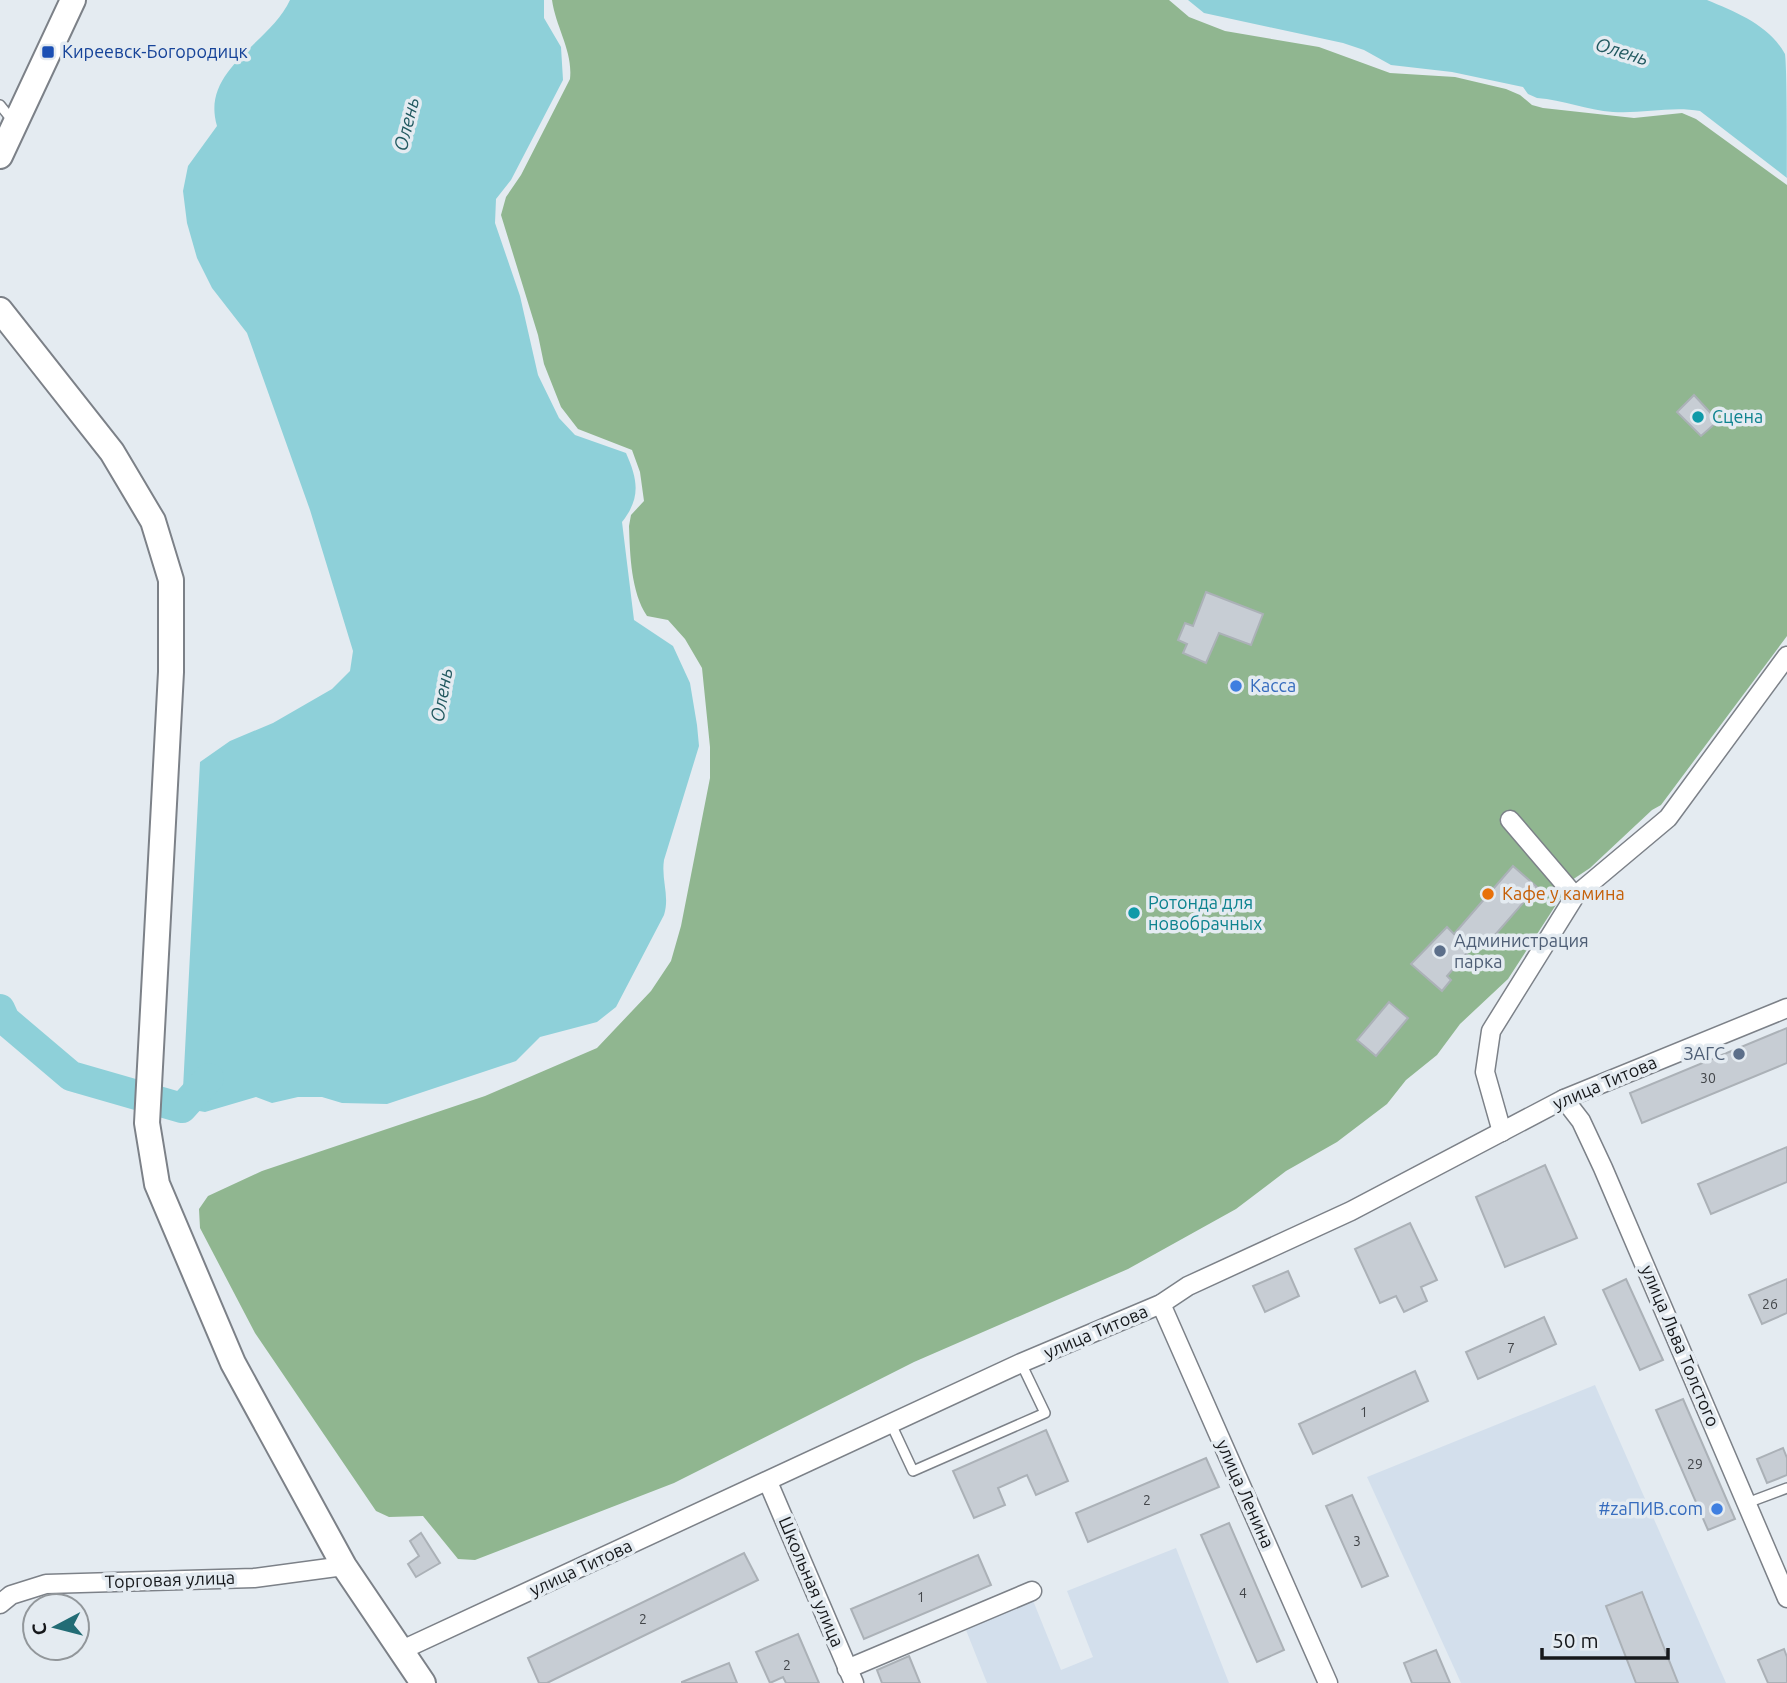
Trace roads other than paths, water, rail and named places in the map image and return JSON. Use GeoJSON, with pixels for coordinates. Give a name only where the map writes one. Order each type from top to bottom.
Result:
{"type":"FeatureCollection","features":[{"type":"Feature","properties":{"kind":"main road"},"geometry":{"type":"LineString","coordinates":[[0,156],[7,115],[73,0]]}},
{"type":"Feature","properties":{"kind":"main road"},"geometry":{"type":"LineString","coordinates":[[0,310],[112,452],[153,521],[170,580],[170,686],[147,1123],[157,1184],[233,1363],[344,1566],[423,1683]]}},
{"type":"Feature","properties":{"kind":"street"},"geometry":{"type":"LineString","coordinates":[[1502,1132],[1485,1072],[1491,1031],[1575,897],[1668,818],[1787,656]]}},
{"type":"Feature","properties":{"kind":"street"},"geometry":{"type":"LineString","coordinates":[[1510,820],[1575,897]]}},
{"type":"Feature","properties":{"kind":"street","name":"улица Титова"},"geometry":{"type":"LineString","coordinates":[[402,1650],[1021,1363],[1161,1304],[1188,1286],[1351,1211],[1563,1099],[1787,1008]]}},
{"type":"Feature","properties":{"kind":"street","name":"улица Льва Толстого"},"geometry":{"type":"LineString","coordinates":[[1563,1099],[1581,1121],[1603,1168],[1787,1598]]}},
{"type":"Feature","properties":{"kind":"street","name":"улица Ленина"},"geometry":{"type":"LineString","coordinates":[[1161,1304],[1328,1683]]}},
{"type":"Feature","properties":{"kind":"street","name":"Школьная улица"},"geometry":{"type":"LineString","coordinates":[[768,1482],[850,1676]]}},
{"type":"Feature","properties":{"kind":"street","name":"Торговая улица"},"geometry":{"type":"LineString","coordinates":[[4,1593],[46,1584],[254,1578],[344,1566]]}},
{"type":"Feature","properties":{"kind":"street"},"geometry":{"type":"LineString","coordinates":[[850,1676],[1032,1591]]}},
{"type":"Feature","properties":{"kind":"lane"},"geometry":{"type":"LineString","coordinates":[[891,1424],[913,1471],[1045,1413],[1021,1363]]}},
{"type":"Feature","properties":{"kind":"lane"},"geometry":{"type":"LineString","coordinates":[[1747,1503],[1787,1488]]}},
{"type":"Feature","properties":{"kind":"water"},"geometry":{"type":"Polygon","coordinates":[[[290,0],[544,0],[544,18],[561,47],[563,80],[511,180],[496,199],[495,223],[520,296],[538,375],[559,418],[575,435],[626,453],[630,463],[635,480],[635,497],[622,522],[634,620],[673,646],[690,683],[699,746],[664,860],[664,915],[616,1007],[597,1022],[540,1037],[516,1061],[387,1104],[342,1103],[322,1097],[298,1097],[272,1103],[256,1097],[205,1112],[182,1108],[200,762],[230,741],[273,723],[332,689],[350,671],[353,651],[310,510],[247,333],[212,288],[197,258],[187,223],[183,191],[188,166],[217,126],[214,106],[218,88],[227,73],[268,30],[290,0]]]}},
{"type":"Feature","properties":{"kind":"water"},"geometry":{"type":"Polygon","coordinates":[[[1188,0],[1707,0],[1761,27],[1785,54],[1787,178],[1700,111],[1678,109],[1613,112],[1537,98],[1528,94],[1523,87],[1452,72],[1391,65],[1364,50],[1343,43],[1204,13],[1188,0]]]}},
{"type":"Feature","properties":{"kind":"waterway","name":"Олень"},"geometry":{"type":"LineString","coordinates":[[0,1009],[5,1020],[71,1076],[182,1108],[209,1078]]}},
{"type":"Feature","properties":{"kind":"place","name":"Киреевск-Богородицк"},"geometry":{"type":"Point","coordinates":[48,52]}},
{"type":"Feature","properties":{"kind":"place","name":"Сцена"},"geometry":{"type":"Point","coordinates":[1698,417]}},
{"type":"Feature","properties":{"kind":"place","name":"Касса"},"geometry":{"type":"Point","coordinates":[1236,686]}},
{"type":"Feature","properties":{"kind":"place","name":"Кафе у камина"},"geometry":{"type":"Point","coordinates":[1488,894]}},
{"type":"Feature","properties":{"kind":"place","name":"Ротонда для новобрачных"},"geometry":{"type":"Point","coordinates":[1134,913]}},
{"type":"Feature","properties":{"kind":"place","name":"Администрация парка"},"geometry":{"type":"Point","coordinates":[1440,951]}},
{"type":"Feature","properties":{"kind":"place","name":"ЗАГС"},"geometry":{"type":"Point","coordinates":[1739,1054]}},
{"type":"Feature","properties":{"kind":"place","name":"#zaПИВ.com"},"geometry":{"type":"Point","coordinates":[1717,1509]}}]}
